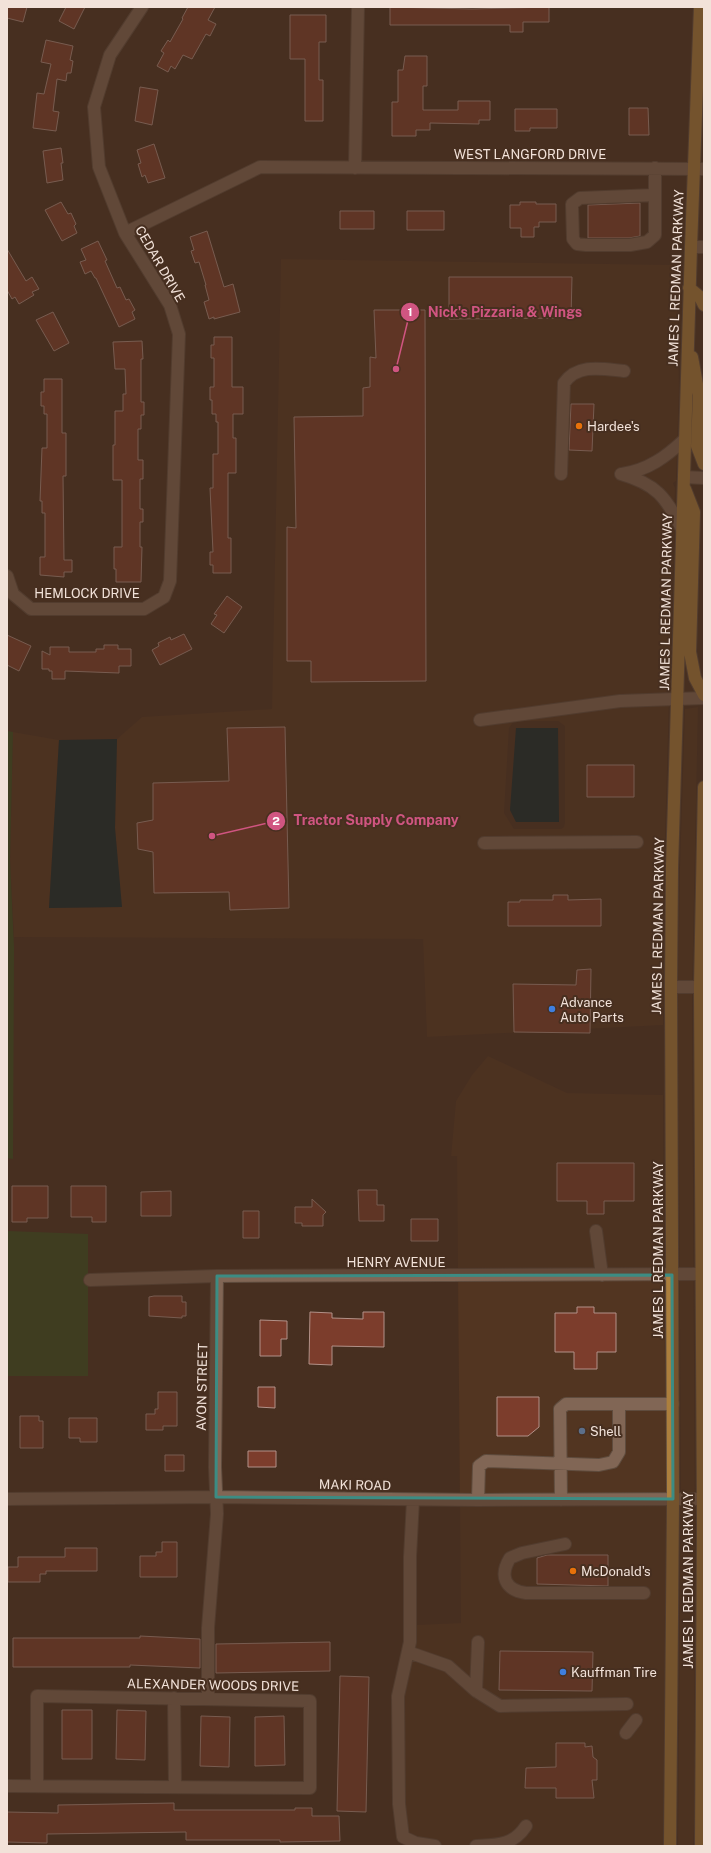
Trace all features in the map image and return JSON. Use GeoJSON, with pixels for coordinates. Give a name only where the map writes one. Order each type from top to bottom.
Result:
{"type":"FeatureCollection","features":[{"type":"Feature","properties":{"kind":"main road","name":"JAMES L REDMAN PARKWAY"},"geometry":{"type":"LineString","coordinates":[[670,1846],[674,1499],[671,987],[672,867],[690,247],[699,169],[700,7]]}},
{"type":"Feature","properties":{"kind":"main road"},"geometry":{"type":"LineString","coordinates":[[689,288],[700,297],[704,305]]}},
{"type":"Feature","properties":{"kind":"main road"},"geometry":{"type":"LineString","coordinates":[[688,332],[699,395],[697,446],[704,464]]}},
{"type":"Feature","properties":{"kind":"main road"},"geometry":{"type":"LineString","coordinates":[[683,482],[694,512],[690,652],[695,678],[704,695]]}},
{"type":"Feature","properties":{"kind":"main road","name":"JAMES L REDMAN PARKWAY"},"geometry":{"type":"LineString","coordinates":[[701,1846],[703,1499],[700,987],[704,787]]}},
{"type":"Feature","properties":{"kind":"street","name":"CEDAR DRIVE"},"geometry":{"type":"LineString","coordinates":[[142,7],[110,55],[94,107],[99,167],[125,233],[170,305],[179,334],[170,581],[164,597]]}},
{"type":"Feature","properties":{"kind":"street"},"geometry":{"type":"LineString","coordinates":[[355,168],[358,7]]}},
{"type":"Feature","properties":{"kind":"street","name":"WEST LANGFORD DRIVE"},"geometry":{"type":"LineString","coordinates":[[125,233],[260,167],[699,169]]}},
{"type":"Feature","properties":{"kind":"street"},"geometry":{"type":"LineString","coordinates":[[655,168],[655,195],[655,235],[647,242],[630,245],[586,246],[577,244],[573,239],[572,204],[580,198],[655,195]]}},
{"type":"Feature","properties":{"kind":"street"},"geometry":{"type":"LineString","coordinates":[[690,247],[704,247]]}},
{"type":"Feature","properties":{"kind":"street"},"geometry":{"type":"LineString","coordinates":[[561,474],[564,383],[569,375],[589,368],[624,371]]}},
{"type":"Feature","properties":{"kind":"street"},"geometry":{"type":"LineString","coordinates":[[682,529],[670,504],[654,488],[638,479],[621,474],[633,472],[652,465],[669,454],[685,439]]}},
{"type":"Feature","properties":{"kind":"street"},"geometry":{"type":"LineString","coordinates":[[683,482],[704,478]]}},
{"type":"Feature","properties":{"kind":"street","name":"HEMLOCK DRIVE"},"geometry":{"type":"LineString","coordinates":[[7,576],[12,594],[32,609],[144,609],[164,597]]}},
{"type":"Feature","properties":{"kind":"street"},"geometry":{"type":"LineString","coordinates":[[480,720],[620,701],[704,698]]}},
{"type":"Feature","properties":{"kind":"street"},"geometry":{"type":"LineString","coordinates":[[484,843],[637,842]]}},
{"type":"Feature","properties":{"kind":"street"},"geometry":{"type":"LineString","coordinates":[[671,987],[700,987]]}},
{"type":"Feature","properties":{"kind":"street"},"geometry":{"type":"LineString","coordinates":[[596,1232],[602,1275]]}},
{"type":"Feature","properties":{"kind":"street","name":"HENRY AVENUE"},"geometry":{"type":"LineString","coordinates":[[90,1280],[217,1276],[701,1274]]}},
{"type":"Feature","properties":{"kind":"street","name":"AVON STREET"},"geometry":{"type":"LineString","coordinates":[[208,1699],[208,1628],[217,1514],[217,1276]]}},
{"type":"Feature","properties":{"kind":"street"},"geometry":{"type":"LineString","coordinates":[[562,1500],[560,1409],[566,1404],[673,1404]]}},
{"type":"Feature","properties":{"kind":"street"},"geometry":{"type":"LineString","coordinates":[[478,1500],[479,1466],[486,1461],[560,1462],[599,1465],[613,1462],[619,1452],[619,1404]]}},
{"type":"Feature","properties":{"kind":"street","name":"MAKI ROAD"},"geometry":{"type":"LineString","coordinates":[[7,1499],[216,1497],[413,1500],[703,1499]]}},
{"type":"Feature","properties":{"kind":"street"},"geometry":{"type":"LineString","coordinates":[[413,1500],[410,1557],[410,1642],[398,1696],[399,1804],[403,1837],[416,1843],[435,1846]]}},
{"type":"Feature","properties":{"kind":"street"},"geometry":{"type":"LineString","coordinates":[[564,1544],[522,1553],[510,1558],[505,1570],[505,1580],[507,1585],[518,1592],[526,1593],[644,1593]]}},
{"type":"Feature","properties":{"kind":"street"},"geometry":{"type":"LineString","coordinates":[[476,1690],[478,1642]]}},
{"type":"Feature","properties":{"kind":"street"},"geometry":{"type":"LineString","coordinates":[[408,1652],[448,1666],[476,1690],[500,1706],[627,1704]]}},
{"type":"Feature","properties":{"kind":"street","name":"ALEXANDER WOODS DRIVE"},"geometry":{"type":"LineString","coordinates":[[7,1786],[310,1788],[310,1701],[36,1696],[36,1786]]}},
{"type":"Feature","properties":{"kind":"street"},"geometry":{"type":"LineString","coordinates":[[174,1698],[175,1787]]}},
{"type":"Feature","properties":{"kind":"street"},"geometry":{"type":"LineString","coordinates":[[626,1733],[636,1720]]}},
{"type":"Feature","properties":{"kind":"street"},"geometry":{"type":"LineString","coordinates":[[476,1846],[502,1845],[522,1833],[526,1826]]}},
{"type":"Feature","properties":{"kind":"highlighted area"},"geometry":{"type":"Polygon","coordinates":[[[672,1275],[673,1499],[216,1497],[217,1276],[672,1275]]]}},
{"type":"Feature","properties":{"kind":"shaded area"},"geometry":{"type":"Polygon","coordinates":[[[281,259],[677,265],[679,390],[676,481],[673,483],[675,488],[664,875],[663,1025],[427,1037],[423,939],[14,937],[10,860],[13,732],[59,740],[49,908],[121,907],[115,828],[117,739],[142,717],[272,709],[281,259]],[[514,721],[509,728],[504,813],[514,829],[561,829],[564,827],[565,726],[558,721],[514,721]]]}},
{"type":"Feature","properties":{"kind":"shaded area"},"geometry":{"type":"Polygon","coordinates":[[[698,707],[692,996],[695,1528],[694,1827],[693,1846],[678,1846],[681,1499],[678,987],[680,867],[685,709],[698,707]]]}},
{"type":"Feature","properties":{"kind":"shaded area"},"geometry":{"type":"Polygon","coordinates":[[[488,1056],[567,1093],[663,1095],[666,1499],[663,1846],[419,1846],[407,1831],[402,1812],[402,1695],[415,1625],[461,1623],[457,1156],[451,1156],[456,1101],[472,1075],[488,1056]]]}},
{"type":"Feature","properties":{"kind":"green space"},"geometry":{"type":"Polygon","coordinates":[[[7,731],[13,732],[10,860],[14,948],[13,1159],[7,1158],[7,731]]]}},
{"type":"Feature","properties":{"kind":"green space"},"geometry":{"type":"Polygon","coordinates":[[[7,1231],[88,1234],[88,1376],[7,1376],[7,1231]]]}},
{"type":"Feature","properties":{"kind":"water"},"geometry":{"type":"Polygon","coordinates":[[[516,728],[558,728],[559,822],[516,822],[510,810],[516,728]]]}},
{"type":"Feature","properties":{"kind":"water"},"geometry":{"type":"Polygon","coordinates":[[[117,739],[115,828],[122,907],[49,908],[59,740],[117,739]]]}},
{"type":"Feature","properties":{"kind":"building"},"geometry":{"type":"Polygon","coordinates":[[[7,7],[27,7],[23,22],[7,18],[7,7]]]}},
{"type":"Feature","properties":{"kind":"building"},"geometry":{"type":"Polygon","coordinates":[[[66,7],[85,7],[74,29],[59,21],[66,7]]]}},
{"type":"Feature","properties":{"kind":"building"},"geometry":{"type":"Polygon","coordinates":[[[188,7],[215,7],[208,20],[216,24],[210,36],[206,34],[192,59],[183,55],[175,69],[171,66],[168,72],[157,66],[164,53],[161,51],[168,40],[170,42],[188,7]]]}},
{"type":"Feature","properties":{"kind":"building"},"geometry":{"type":"Polygon","coordinates":[[[390,7],[472,9],[549,7],[549,22],[523,22],[523,32],[510,32],[510,25],[390,25],[390,7]]]}},
{"type":"Feature","properties":{"kind":"building"},"geometry":{"type":"Polygon","coordinates":[[[290,15],[326,15],[326,42],[319,42],[319,80],[323,80],[323,121],[305,121],[305,59],[290,59],[290,15]]]}},
{"type":"Feature","properties":{"kind":"building"},"geometry":{"type":"Polygon","coordinates":[[[46,40],[73,46],[70,60],[73,61],[71,73],[67,73],[66,81],[57,79],[53,111],[59,112],[56,131],[33,128],[37,93],[44,94],[51,64],[41,62],[46,40]]]}},
{"type":"Feature","properties":{"kind":"building"},"geometry":{"type":"Polygon","coordinates":[[[405,56],[427,56],[427,86],[423,86],[423,110],[458,110],[458,101],[490,101],[490,120],[479,120],[479,124],[430,123],[430,130],[416,130],[416,136],[392,136],[392,102],[398,102],[398,70],[403,70],[405,56]]]}},
{"type":"Feature","properties":{"kind":"building"},"geometry":{"type":"Polygon","coordinates":[[[140,87],[158,90],[152,125],[135,121],[140,87]]]}},
{"type":"Feature","properties":{"kind":"building"},"geometry":{"type":"Polygon","coordinates":[[[629,108],[648,108],[649,135],[629,135],[629,108]]]}},
{"type":"Feature","properties":{"kind":"building"},"geometry":{"type":"Polygon","coordinates":[[[515,109],[557,109],[557,128],[530,128],[530,131],[515,131],[515,109]]]}},
{"type":"Feature","properties":{"kind":"building"},"geometry":{"type":"Polygon","coordinates":[[[154,144],[165,178],[148,183],[145,175],[142,177],[138,164],[141,163],[137,150],[154,144]]]}},
{"type":"Feature","properties":{"kind":"building"},"geometry":{"type":"Polygon","coordinates":[[[61,148],[63,180],[47,183],[43,151],[61,148]]]}},
{"type":"Feature","properties":{"kind":"building"},"geometry":{"type":"Polygon","coordinates":[[[61,202],[68,214],[71,213],[76,224],[74,226],[77,233],[62,241],[45,210],[61,202]]]}},
{"type":"Feature","properties":{"kind":"building"},"geometry":{"type":"Polygon","coordinates":[[[520,202],[556,204],[556,222],[539,222],[539,227],[534,227],[534,237],[521,237],[521,228],[510,228],[510,205],[520,205],[520,202]]]}},
{"type":"Feature","properties":{"kind":"building"},"geometry":{"type":"Polygon","coordinates":[[[640,203],[640,236],[629,238],[588,238],[588,205],[640,203]]]}},
{"type":"Feature","properties":{"kind":"building"},"geometry":{"type":"Polygon","coordinates":[[[340,211],[374,211],[374,229],[340,229],[340,211]]]}},
{"type":"Feature","properties":{"kind":"building"},"geometry":{"type":"Polygon","coordinates":[[[407,211],[444,211],[444,230],[407,230],[407,211]]]}},
{"type":"Feature","properties":{"kind":"building"},"geometry":{"type":"Polygon","coordinates":[[[207,231],[224,287],[233,284],[240,312],[214,319],[214,317],[209,319],[204,302],[209,300],[206,285],[199,262],[195,263],[191,251],[194,250],[190,237],[207,231]]]}},
{"type":"Feature","properties":{"kind":"building"},"geometry":{"type":"Polygon","coordinates":[[[98,241],[107,260],[105,261],[117,288],[120,287],[126,300],[129,299],[135,310],[132,312],[135,319],[119,327],[96,278],[91,271],[85,274],[80,262],[86,260],[81,249],[98,241]]]}},
{"type":"Feature","properties":{"kind":"building"},"geometry":{"type":"Polygon","coordinates":[[[7,249],[26,281],[32,277],[39,289],[32,292],[34,295],[19,304],[15,297],[12,299],[7,290],[7,249]]]}},
{"type":"Feature","properties":{"kind":"building"},"geometry":{"type":"Polygon","coordinates":[[[449,277],[572,277],[571,318],[449,319],[449,277]]]}},
{"type":"Feature","properties":{"kind":"building"},"geometry":{"type":"Polygon","coordinates":[[[374,310],[425,310],[426,681],[311,682],[311,661],[287,661],[287,527],[296,528],[294,417],[363,416],[363,388],[370,387],[370,357],[376,358],[374,310]]]}},
{"type":"Feature","properties":{"kind":"building"},"geometry":{"type":"Polygon","coordinates":[[[53,312],[69,343],[54,351],[36,320],[53,312]]]}},
{"type":"Feature","properties":{"kind":"building"},"geometry":{"type":"Polygon","coordinates":[[[214,337],[232,337],[232,387],[243,387],[243,414],[233,414],[233,438],[236,438],[236,473],[228,473],[228,538],[231,538],[231,573],[213,573],[213,565],[210,565],[210,552],[213,552],[210,488],[213,488],[213,454],[218,454],[218,422],[216,422],[216,414],[212,414],[212,400],[210,400],[210,387],[214,387],[214,358],[211,358],[211,345],[214,345],[214,337]]]}},
{"type":"Feature","properties":{"kind":"building"},"geometry":{"type":"Polygon","coordinates":[[[142,341],[143,359],[141,359],[141,402],[144,402],[144,415],[141,415],[141,429],[138,429],[138,460],[143,460],[143,479],[140,479],[140,509],[143,509],[143,522],[140,522],[140,547],[142,547],[141,582],[116,582],[116,569],[114,569],[114,547],[122,547],[122,480],[113,480],[113,445],[115,445],[115,411],[123,411],[123,394],[126,394],[125,369],[115,369],[113,342],[142,341]]]}},
{"type":"Feature","properties":{"kind":"building"},"geometry":{"type":"Polygon","coordinates":[[[44,379],[62,379],[62,433],[66,433],[66,476],[63,476],[64,560],[72,560],[72,572],[64,572],[64,577],[40,575],[40,557],[45,557],[45,513],[42,513],[42,501],[40,501],[42,448],[47,448],[47,414],[44,414],[44,406],[41,406],[41,392],[44,392],[44,379]]]}},
{"type":"Feature","properties":{"kind":"building","name":"Hardee's"},"geometry":{"type":"Polygon","coordinates":[[[571,404],[594,404],[592,451],[569,450],[571,404]]]}},
{"type":"Feature","properties":{"kind":"building"},"geometry":{"type":"Polygon","coordinates":[[[227,596],[242,607],[224,633],[211,624],[217,615],[214,614],[227,596]]]}},
{"type":"Feature","properties":{"kind":"building"},"geometry":{"type":"Polygon","coordinates":[[[184,634],[192,649],[160,665],[152,650],[159,646],[158,643],[170,637],[171,640],[184,634]]]}},
{"type":"Feature","properties":{"kind":"building"},"geometry":{"type":"Polygon","coordinates":[[[7,635],[31,646],[19,671],[7,665],[7,635]]]}},
{"type":"Feature","properties":{"kind":"building"},"geometry":{"type":"Polygon","coordinates":[[[104,645],[118,645],[118,649],[131,649],[131,666],[119,666],[119,673],[65,671],[65,679],[52,679],[52,671],[49,671],[49,669],[42,669],[42,651],[50,655],[50,647],[69,647],[69,652],[96,652],[96,649],[104,649],[104,645]]]}},
{"type":"Feature","properties":{"kind":"building"},"geometry":{"type":"Polygon","coordinates":[[[285,727],[289,908],[230,910],[229,892],[154,893],[153,852],[138,849],[137,823],[153,820],[153,783],[229,781],[227,728],[285,727]]]}},
{"type":"Feature","properties":{"kind":"building"},"geometry":{"type":"Polygon","coordinates":[[[587,765],[634,765],[634,797],[587,797],[587,765]]]}},
{"type":"Feature","properties":{"kind":"building"},"geometry":{"type":"Polygon","coordinates":[[[553,895],[568,895],[568,900],[601,899],[601,926],[508,926],[508,902],[520,902],[520,900],[553,900],[553,895]]]}},
{"type":"Feature","properties":{"kind":"building","name":"Advance Auto Parts"},"geometry":{"type":"Polygon","coordinates":[[[591,969],[590,1033],[514,1032],[513,984],[576,985],[577,970],[591,969]]]}},
{"type":"Feature","properties":{"kind":"building"},"geometry":{"type":"Polygon","coordinates":[[[557,1163],[634,1163],[634,1201],[604,1201],[604,1214],[587,1214],[587,1201],[557,1201],[557,1163]]]}},
{"type":"Feature","properties":{"kind":"building"},"geometry":{"type":"Polygon","coordinates":[[[12,1186],[48,1186],[48,1218],[27,1218],[27,1222],[12,1222],[12,1186]]]}},
{"type":"Feature","properties":{"kind":"building"},"geometry":{"type":"Polygon","coordinates":[[[71,1186],[106,1186],[106,1222],[92,1222],[92,1217],[71,1217],[71,1186]]]}},
{"type":"Feature","properties":{"kind":"building"},"geometry":{"type":"Polygon","coordinates":[[[358,1190],[377,1190],[377,1205],[384,1205],[384,1221],[359,1221],[358,1190]]]}},
{"type":"Feature","properties":{"kind":"building"},"geometry":{"type":"Polygon","coordinates":[[[171,1191],[171,1216],[141,1216],[141,1192],[171,1191]]]}},
{"type":"Feature","properties":{"kind":"building"},"geometry":{"type":"Polygon","coordinates":[[[312,1199],[326,1212],[323,1215],[323,1226],[302,1226],[302,1223],[295,1223],[295,1207],[312,1207],[312,1199]]]}},
{"type":"Feature","properties":{"kind":"building"},"geometry":{"type":"Polygon","coordinates":[[[243,1211],[259,1211],[259,1238],[243,1238],[243,1211]]]}},
{"type":"Feature","properties":{"kind":"building"},"geometry":{"type":"Polygon","coordinates":[[[411,1219],[438,1219],[438,1241],[411,1241],[411,1219]]]}},
{"type":"Feature","properties":{"kind":"building"},"geometry":{"type":"Polygon","coordinates":[[[182,1296],[182,1302],[186,1302],[186,1316],[182,1316],[182,1318],[149,1316],[149,1297],[182,1296]]]}},
{"type":"Feature","properties":{"kind":"building"},"geometry":{"type":"Polygon","coordinates":[[[577,1307],[594,1307],[594,1313],[616,1313],[616,1352],[597,1352],[597,1369],[574,1369],[574,1352],[555,1352],[555,1313],[577,1313],[577,1307]]]}},
{"type":"Feature","properties":{"kind":"building"},"geometry":{"type":"Polygon","coordinates":[[[310,1312],[332,1313],[332,1318],[363,1319],[363,1312],[384,1312],[384,1347],[332,1346],[332,1365],[309,1364],[310,1312]]]}},
{"type":"Feature","properties":{"kind":"building"},"geometry":{"type":"Polygon","coordinates":[[[260,1320],[287,1321],[287,1339],[281,1339],[281,1356],[260,1356],[260,1320]]]}},
{"type":"Feature","properties":{"kind":"building"},"geometry":{"type":"Polygon","coordinates":[[[258,1387],[275,1387],[275,1408],[258,1407],[258,1387]]]}},
{"type":"Feature","properties":{"kind":"building"},"geometry":{"type":"Polygon","coordinates":[[[158,1392],[177,1392],[177,1426],[163,1426],[163,1430],[146,1430],[146,1414],[155,1414],[155,1409],[158,1409],[158,1392]]]}},
{"type":"Feature","properties":{"kind":"building"},"geometry":{"type":"Polygon","coordinates":[[[497,1397],[539,1397],[539,1427],[528,1436],[497,1436],[497,1397]]]}},
{"type":"Feature","properties":{"kind":"building"},"geometry":{"type":"Polygon","coordinates":[[[20,1416],[39,1416],[39,1421],[43,1421],[43,1448],[20,1448],[20,1416]]]}},
{"type":"Feature","properties":{"kind":"building"},"geometry":{"type":"Polygon","coordinates":[[[69,1418],[97,1418],[97,1442],[80,1442],[80,1438],[69,1438],[69,1418]]]}},
{"type":"Feature","properties":{"kind":"building"},"geometry":{"type":"Polygon","coordinates":[[[248,1451],[276,1451],[276,1467],[248,1467],[248,1451]]]}},
{"type":"Feature","properties":{"kind":"building"},"geometry":{"type":"Polygon","coordinates":[[[165,1455],[184,1455],[184,1471],[165,1471],[165,1455]]]}},
{"type":"Feature","properties":{"kind":"building"},"geometry":{"type":"Polygon","coordinates":[[[162,1542],[177,1542],[177,1577],[140,1577],[140,1556],[156,1556],[156,1552],[162,1552],[162,1542]]]}},
{"type":"Feature","properties":{"kind":"building"},"geometry":{"type":"Polygon","coordinates":[[[65,1548],[97,1548],[97,1571],[46,1571],[46,1574],[40,1574],[40,1582],[8,1582],[8,1567],[18,1567],[18,1557],[65,1557],[65,1548]]]}},
{"type":"Feature","properties":{"kind":"building","name":"McDonald's"},"geometry":{"type":"Polygon","coordinates":[[[547,1555],[608,1555],[608,1586],[537,1584],[537,1558],[547,1555]]]}},
{"type":"Feature","properties":{"kind":"building"},"geometry":{"type":"Polygon","coordinates":[[[140,1636],[200,1639],[200,1668],[130,1665],[130,1667],[13,1667],[13,1638],[140,1638],[140,1636]]]}},
{"type":"Feature","properties":{"kind":"building"},"geometry":{"type":"Polygon","coordinates":[[[330,1642],[330,1671],[216,1673],[216,1644],[330,1642]]]}},
{"type":"Feature","properties":{"kind":"building"},"geometry":{"type":"Polygon","coordinates":[[[500,1651],[593,1652],[592,1691],[499,1690],[500,1651]]]}},
{"type":"Feature","properties":{"kind":"building"},"geometry":{"type":"Polygon","coordinates":[[[340,1676],[369,1677],[366,1812],[337,1811],[340,1676]]]}},
{"type":"Feature","properties":{"kind":"building"},"geometry":{"type":"Polygon","coordinates":[[[62,1710],[92,1710],[92,1759],[62,1759],[62,1710]]]}},
{"type":"Feature","properties":{"kind":"building"},"geometry":{"type":"Polygon","coordinates":[[[117,1710],[146,1711],[145,1760],[116,1759],[117,1710]]]}},
{"type":"Feature","properties":{"kind":"building"},"geometry":{"type":"Polygon","coordinates":[[[201,1716],[230,1717],[229,1767],[200,1766],[201,1716]]]}},
{"type":"Feature","properties":{"kind":"building"},"geometry":{"type":"Polygon","coordinates":[[[284,1716],[285,1765],[255,1766],[255,1717],[284,1716]]]}},
{"type":"Feature","properties":{"kind":"building"},"geometry":{"type":"Polygon","coordinates":[[[556,1743],[585,1743],[585,1747],[592,1746],[593,1757],[597,1760],[597,1780],[592,1780],[594,1798],[556,1798],[556,1788],[525,1788],[526,1768],[556,1767],[556,1743]]]}},
{"type":"Feature","properties":{"kind":"building"},"geometry":{"type":"Polygon","coordinates":[[[174,1803],[174,1810],[295,1810],[295,1808],[312,1808],[312,1816],[339,1816],[340,1841],[280,1842],[280,1840],[186,1840],[186,1832],[47,1834],[47,1843],[7,1842],[7,1812],[58,1813],[58,1805],[174,1803]]]}},
{"type":"Feature","properties":{"kind":"place","name":"Nick's Pizzaria & Wings"},"geometry":{"type":"Point","coordinates":[396,369]}},
{"type":"Feature","properties":{"kind":"place","name":"Hardee's"},"geometry":{"type":"Point","coordinates":[579,426]}},
{"type":"Feature","properties":{"kind":"place","name":"Tractor Supply Company"},"geometry":{"type":"Point","coordinates":[212,836]}},
{"type":"Feature","properties":{"kind":"place","name":"Advance Auto Parts"},"geometry":{"type":"Point","coordinates":[552,1009]}},
{"type":"Feature","properties":{"kind":"place","name":"Shell"},"geometry":{"type":"Point","coordinates":[582,1431]}},
{"type":"Feature","properties":{"kind":"place","name":"McDonald's"},"geometry":{"type":"Point","coordinates":[573,1571]}},
{"type":"Feature","properties":{"kind":"place","name":"Kauffman Tire"},"geometry":{"type":"Point","coordinates":[563,1672]}}]}
